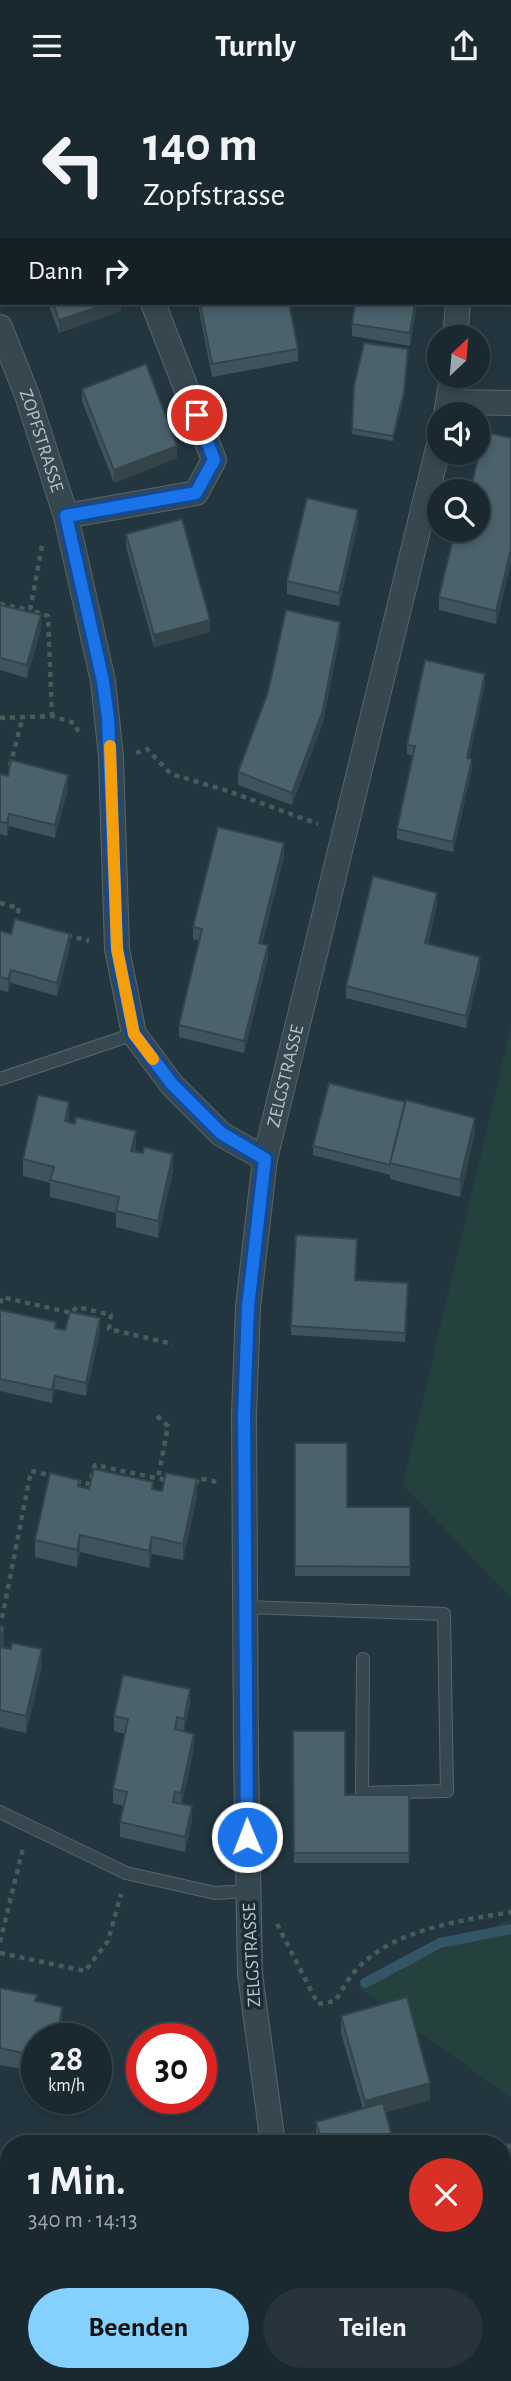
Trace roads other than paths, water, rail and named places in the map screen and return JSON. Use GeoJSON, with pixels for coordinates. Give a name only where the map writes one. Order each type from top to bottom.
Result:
{"type":"FeatureCollection","features":[{"type":"Feature","properties":{"kind":"street","name":"ZOPFSTRASSE"},"geometry":{"type":"LineString","coordinates":[[66,516],[196,493],[214,460],[154,305]]}},
{"type":"Feature","properties":{"kind":"street"},"geometry":{"type":"LineString","coordinates":[[456,325],[458,305]]}},
{"type":"Feature","properties":{"kind":"street","name":"ZOPFSTRASSE"},"geometry":{"type":"LineString","coordinates":[[0,327],[27,395],[66,516],[103,681],[111,757],[117,949],[134,1034],[172,1084],[221,1133],[265,1159]]}},
{"type":"Feature","properties":{"kind":"street"},"geometry":{"type":"LineString","coordinates":[[490,405],[511,404]]}},
{"type":"Feature","properties":{"kind":"street","name":"ZELGSTRASSE"},"geometry":{"type":"LineString","coordinates":[[272,2135],[250,1974],[244,1414],[248,1307],[265,1159],[434,465]]}},
{"type":"Feature","properties":{"kind":"lane"},"geometry":{"type":"LineString","coordinates":[[0,1079],[134,1034]]}},
{"type":"Feature","properties":{"kind":"lane"},"geometry":{"type":"LineString","coordinates":[[246,1607],[444,1614],[447,1791],[362,1793],[363,1659]]}},
{"type":"Feature","properties":{"kind":"lane"},"geometry":{"type":"LineString","coordinates":[[0,1812],[126,1873],[215,1893],[248,1891]]}},
{"type":"Feature","properties":{"kind":"waterway"},"geometry":{"type":"LineString","coordinates":[[365,1983],[440,1943],[511,1929]]}}]}
